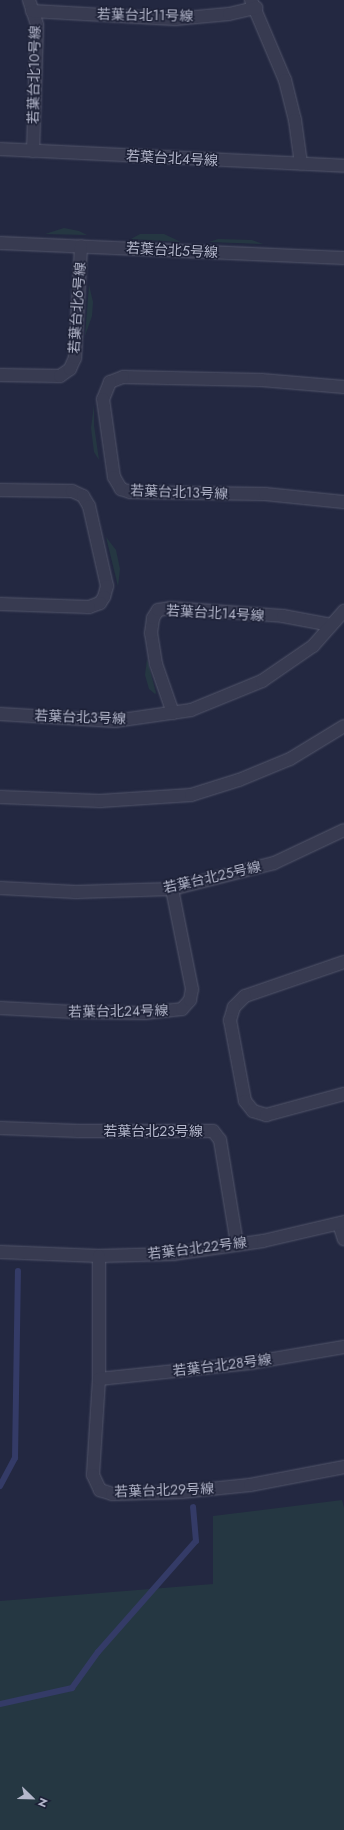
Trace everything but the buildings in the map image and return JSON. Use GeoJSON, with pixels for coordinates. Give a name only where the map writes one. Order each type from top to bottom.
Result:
{"type":"FeatureCollection","features":[{"type":"Feature","properties":{"kind":"street","name":"若葉台北11号線"},"geometry":{"type":"LineString","coordinates":[[30,6],[175,19],[229,14],[254,4]]}},
{"type":"Feature","properties":{"kind":"street"},"geometry":{"type":"LineString","coordinates":[[254,4],[286,80],[295,120],[301,164]]}},
{"type":"Feature","properties":{"kind":"street","name":"若葉台北10号線"},"geometry":{"type":"LineString","coordinates":[[30,6],[38,25],[33,151]]}},
{"type":"Feature","properties":{"kind":"street","name":"若葉台北4号線"},"geometry":{"type":"LineString","coordinates":[[0,149],[344,166]]}},
{"type":"Feature","properties":{"kind":"street","name":"若葉台北5号線"},"geometry":{"type":"LineString","coordinates":[[0,242],[344,258]]}},
{"type":"Feature","properties":{"kind":"street","name":"若葉台北6号線"},"geometry":{"type":"LineString","coordinates":[[0,375],[60,376],[70,369],[75,358],[81,246]]}},
{"type":"Feature","properties":{"kind":"street","name":"若葉台北13号線"},"geometry":{"type":"LineString","coordinates":[[344,387],[261,380],[123,377],[110,382],[103,399],[114,477],[117,484],[130,492],[265,494],[344,502]]}},
{"type":"Feature","properties":{"kind":"street"},"geometry":{"type":"LineString","coordinates":[[0,490],[72,491],[83,496],[89,506],[107,586],[104,597],[100,603],[89,607],[0,604]]}},
{"type":"Feature","properties":{"kind":"street","name":"若葉台北14号線"},"geometry":{"type":"LineString","coordinates":[[173,713],[156,664],[151,633],[153,618],[158,610],[170,608],[283,616],[331,625]]}},
{"type":"Feature","properties":{"kind":"street","name":"若葉台北3号線"},"geometry":{"type":"LineString","coordinates":[[0,714],[115,721],[191,710],[262,681],[313,646],[344,611]]}},
{"type":"Feature","properties":{"kind":"street"},"geometry":{"type":"LineString","coordinates":[[0,796],[100,801],[191,795],[238,780],[290,759],[344,726]]}},
{"type":"Feature","properties":{"kind":"street","name":"若葉台北25号線"},"geometry":{"type":"LineString","coordinates":[[0,888],[76,892],[172,889],[274,863],[344,830]]}},
{"type":"Feature","properties":{"kind":"street","name":"若葉台北24号線"},"geometry":{"type":"LineString","coordinates":[[0,1008],[82,1012],[182,1010],[190,1000],[192,989],[172,889]]}},
{"type":"Feature","properties":{"kind":"street"},"geometry":{"type":"LineString","coordinates":[[344,962],[245,996],[234,1007],[230,1020],[245,1101],[253,1111],[266,1116],[344,1094]]}},
{"type":"Feature","properties":{"kind":"street","name":"若葉台北23号線"},"geometry":{"type":"LineString","coordinates":[[0,1128],[79,1132],[204,1129],[213,1131],[220,1140],[237,1244]]}},
{"type":"Feature","properties":{"kind":"street"},"geometry":{"type":"LineString","coordinates":[[342,1223],[344,1239]]}},
{"type":"Feature","properties":{"kind":"street","name":"若葉台北22号線"},"geometry":{"type":"LineString","coordinates":[[0,1252],[99,1256],[173,1254],[237,1244],[342,1223]]}},
{"type":"Feature","properties":{"kind":"street","name":"若葉台北29号線"},"geometry":{"type":"LineString","coordinates":[[99,1256],[99,1379],[93,1475],[96,1487],[104,1492],[181,1492],[250,1485],[344,1467]]}},
{"type":"Feature","properties":{"kind":"street","name":"若葉台北28号線"},"geometry":{"type":"LineString","coordinates":[[99,1379],[250,1363],[344,1347]]}},
{"type":"Feature","properties":{"kind":"shaded area"},"geometry":{"type":"Polygon","coordinates":[[[64,228],[79,231],[87,235],[45,234],[64,228]]]}},
{"type":"Feature","properties":{"kind":"shaded area"},"geometry":{"type":"Polygon","coordinates":[[[140,234],[164,234],[181,242],[131,239],[140,234]]]}},
{"type":"Feature","properties":{"kind":"shaded area"},"geometry":{"type":"Polygon","coordinates":[[[218,239],[252,240],[263,244],[209,242],[218,239]]]}},
{"type":"Feature","properties":{"kind":"shaded area"},"geometry":{"type":"Polygon","coordinates":[[[89,285],[93,302],[92,316],[85,336],[89,285]]]}},
{"type":"Feature","properties":{"kind":"shaded area"},"geometry":{"type":"Polygon","coordinates":[[[94,405],[94,425],[99,460],[94,452],[91,428],[94,405]]]}},
{"type":"Feature","properties":{"kind":"shaded area"},"geometry":{"type":"Polygon","coordinates":[[[106,537],[116,550],[120,569],[118,586],[106,537]]]}},
{"type":"Feature","properties":{"kind":"shaded area"},"geometry":{"type":"Polygon","coordinates":[[[147,659],[155,694],[149,689],[145,675],[147,659]]]}},
{"type":"Feature","properties":{"kind":"shaded area"},"geometry":{"type":"Polygon","coordinates":[[[342,1500],[344,1508],[344,1830],[0,1830],[0,1601],[213,1584],[213,1516],[342,1500]]]}},
{"type":"Feature","properties":{"kind":"waterway"},"geometry":{"type":"LineString","coordinates":[[0,1486],[15,1458],[18,1271]]}},
{"type":"Feature","properties":{"kind":"waterway"},"geometry":{"type":"LineString","coordinates":[[0,1704],[72,1688],[98,1652],[196,1541],[193,1507]]}}]}
